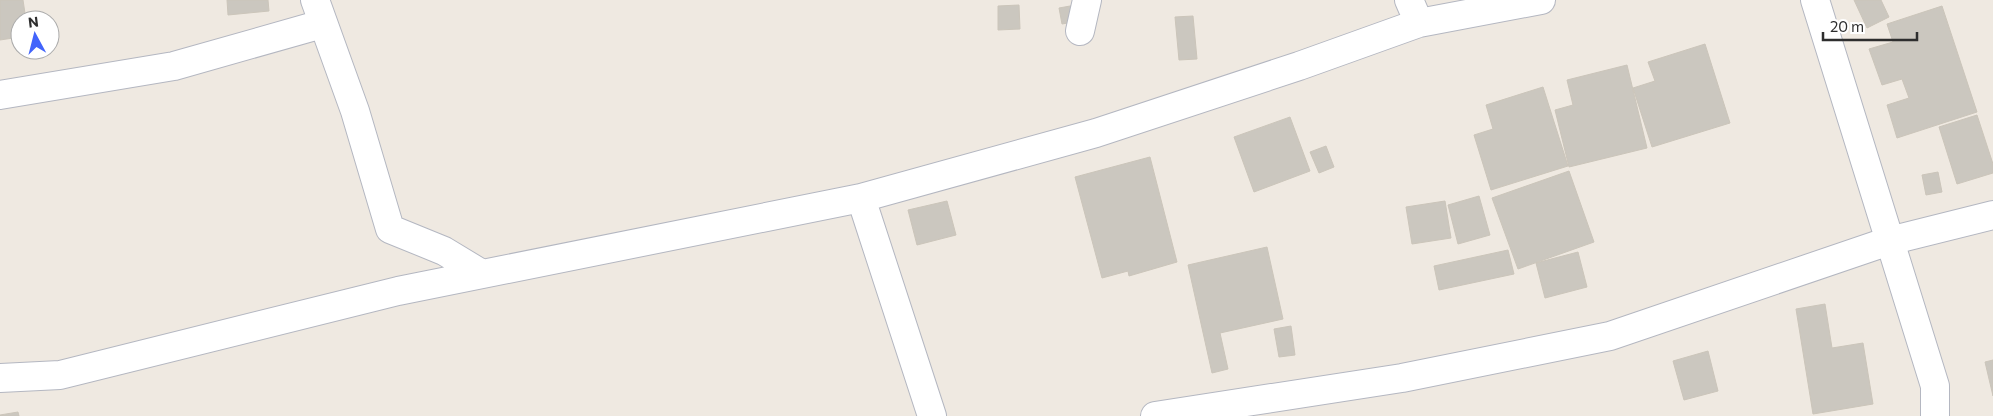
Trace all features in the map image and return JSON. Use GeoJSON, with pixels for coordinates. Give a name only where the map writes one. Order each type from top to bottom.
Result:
{"type":"FeatureCollection","features":[{"type":"Feature","properties":{"kind":"street"},"geometry":{"type":"LineString","coordinates":[[1080,30],[1087,0]]}},
{"type":"Feature","properties":{"kind":"street"},"geometry":{"type":"LineString","coordinates":[[0,378],[60,375],[398,291],[861,198],[1096,133],[1299,66],[1414,11],[1541,0]]}},
{"type":"Feature","properties":{"kind":"street"},"geometry":{"type":"LineString","coordinates":[[1815,0],[1935,386],[1935,416]]}},
{"type":"Feature","properties":{"kind":"street"},"geometry":{"type":"LineString","coordinates":[[0,95],[174,66],[318,12],[355,111],[390,229],[444,251],[482,274]]}},
{"type":"Feature","properties":{"kind":"street"},"geometry":{"type":"LineString","coordinates":[[861,198],[932,416]]}},
{"type":"Feature","properties":{"kind":"street"},"geometry":{"type":"LineString","coordinates":[[1155,416],[1402,378],[1610,336],[1889,241],[1993,215]]}},
{"type":"Feature","properties":{"kind":"building"},"geometry":{"type":"Polygon","coordinates":[[[0,0],[23,0],[24,10],[10,10],[10,38],[0,40],[0,0]]]}},
{"type":"Feature","properties":{"kind":"building"},"geometry":{"type":"Polygon","coordinates":[[[227,0],[268,0],[269,11],[228,15],[227,0]]]}},
{"type":"Feature","properties":{"kind":"building"},"geometry":{"type":"Polygon","coordinates":[[[1854,0],[1881,0],[1889,17],[1867,28],[1854,0]]]}},
{"type":"Feature","properties":{"kind":"building"},"geometry":{"type":"Polygon","coordinates":[[[1087,3],[1091,19],[1062,24],[1059,8],[1087,3]]]}},
{"type":"Feature","properties":{"kind":"building"},"geometry":{"type":"Polygon","coordinates":[[[1019,5],[1020,29],[998,30],[998,6],[1019,5]]]}},
{"type":"Feature","properties":{"kind":"building"},"geometry":{"type":"Polygon","coordinates":[[[1942,6],[1977,112],[1897,138],[1887,105],[1909,98],[1902,79],[1882,85],[1869,49],[1893,42],[1887,24],[1942,6]]]}},
{"type":"Feature","properties":{"kind":"building"},"geometry":{"type":"Polygon","coordinates":[[[1193,16],[1197,59],[1179,60],[1175,17],[1193,16]]]}},
{"type":"Feature","properties":{"kind":"building"},"geometry":{"type":"Polygon","coordinates":[[[1705,44],[1730,123],[1652,147],[1633,88],[1655,81],[1648,62],[1705,44]]]}},
{"type":"Feature","properties":{"kind":"building"},"geometry":{"type":"Polygon","coordinates":[[[1627,65],[1647,148],[1569,167],[1555,110],[1573,105],[1567,80],[1627,65]]]}},
{"type":"Feature","properties":{"kind":"building"},"geometry":{"type":"Polygon","coordinates":[[[1543,87],[1568,166],[1491,190],[1474,135],[1493,129],[1486,105],[1543,87]]]}},
{"type":"Feature","properties":{"kind":"building"},"geometry":{"type":"Polygon","coordinates":[[[1977,115],[1993,164],[1993,173],[1957,184],[1939,127],[1977,115]]]}},
{"type":"Feature","properties":{"kind":"building"},"geometry":{"type":"Polygon","coordinates":[[[1290,117],[1310,171],[1254,192],[1234,137],[1290,117]]]}},
{"type":"Feature","properties":{"kind":"building"},"geometry":{"type":"Polygon","coordinates":[[[1326,146],[1334,167],[1319,173],[1310,152],[1326,146]]]}},
{"type":"Feature","properties":{"kind":"building"},"geometry":{"type":"Polygon","coordinates":[[[1150,157],[1177,262],[1129,276],[1128,271],[1102,278],[1075,177],[1150,157]]]}},
{"type":"Feature","properties":{"kind":"building"},"geometry":{"type":"Polygon","coordinates":[[[1569,171],[1594,242],[1518,269],[1492,198],[1569,171]]]}},
{"type":"Feature","properties":{"kind":"building"},"geometry":{"type":"Polygon","coordinates":[[[1938,172],[1942,192],[1926,195],[1922,175],[1938,172]]]}},
{"type":"Feature","properties":{"kind":"building"},"geometry":{"type":"Polygon","coordinates":[[[1479,196],[1490,235],[1458,244],[1448,205],[1479,196]]]}},
{"type":"Feature","properties":{"kind":"building"},"geometry":{"type":"Polygon","coordinates":[[[947,201],[956,235],[917,245],[908,210],[947,201]]]}},
{"type":"Feature","properties":{"kind":"building"},"geometry":{"type":"Polygon","coordinates":[[[1445,201],[1451,238],[1412,244],[1406,207],[1445,201]]]}},
{"type":"Feature","properties":{"kind":"building"},"geometry":{"type":"Polygon","coordinates":[[[1267,247],[1283,319],[1220,333],[1228,369],[1212,373],[1188,265],[1267,247]]]}},
{"type":"Feature","properties":{"kind":"building"},"geometry":{"type":"Polygon","coordinates":[[[1508,250],[1514,274],[1439,290],[1434,266],[1508,250]]]}},
{"type":"Feature","properties":{"kind":"building"},"geometry":{"type":"Polygon","coordinates":[[[1578,252],[1587,287],[1545,298],[1536,263],[1578,252]]]}},
{"type":"Feature","properties":{"kind":"building"},"geometry":{"type":"Polygon","coordinates":[[[1825,304],[1832,348],[1863,343],[1873,404],[1813,414],[1796,309],[1825,304]]]}},
{"type":"Feature","properties":{"kind":"building"},"geometry":{"type":"Polygon","coordinates":[[[1291,326],[1295,355],[1279,357],[1274,329],[1291,326]]]}},
{"type":"Feature","properties":{"kind":"building"},"geometry":{"type":"Polygon","coordinates":[[[1708,351],[1718,391],[1684,400],[1673,361],[1708,351]]]}},
{"type":"Feature","properties":{"kind":"building"},"geometry":{"type":"Polygon","coordinates":[[[1993,360],[1993,396],[1985,362],[1993,360]]]}},
{"type":"Feature","properties":{"kind":"building"},"geometry":{"type":"Polygon","coordinates":[[[18,412],[19,416],[0,416],[0,415],[18,412]]]}}]}
